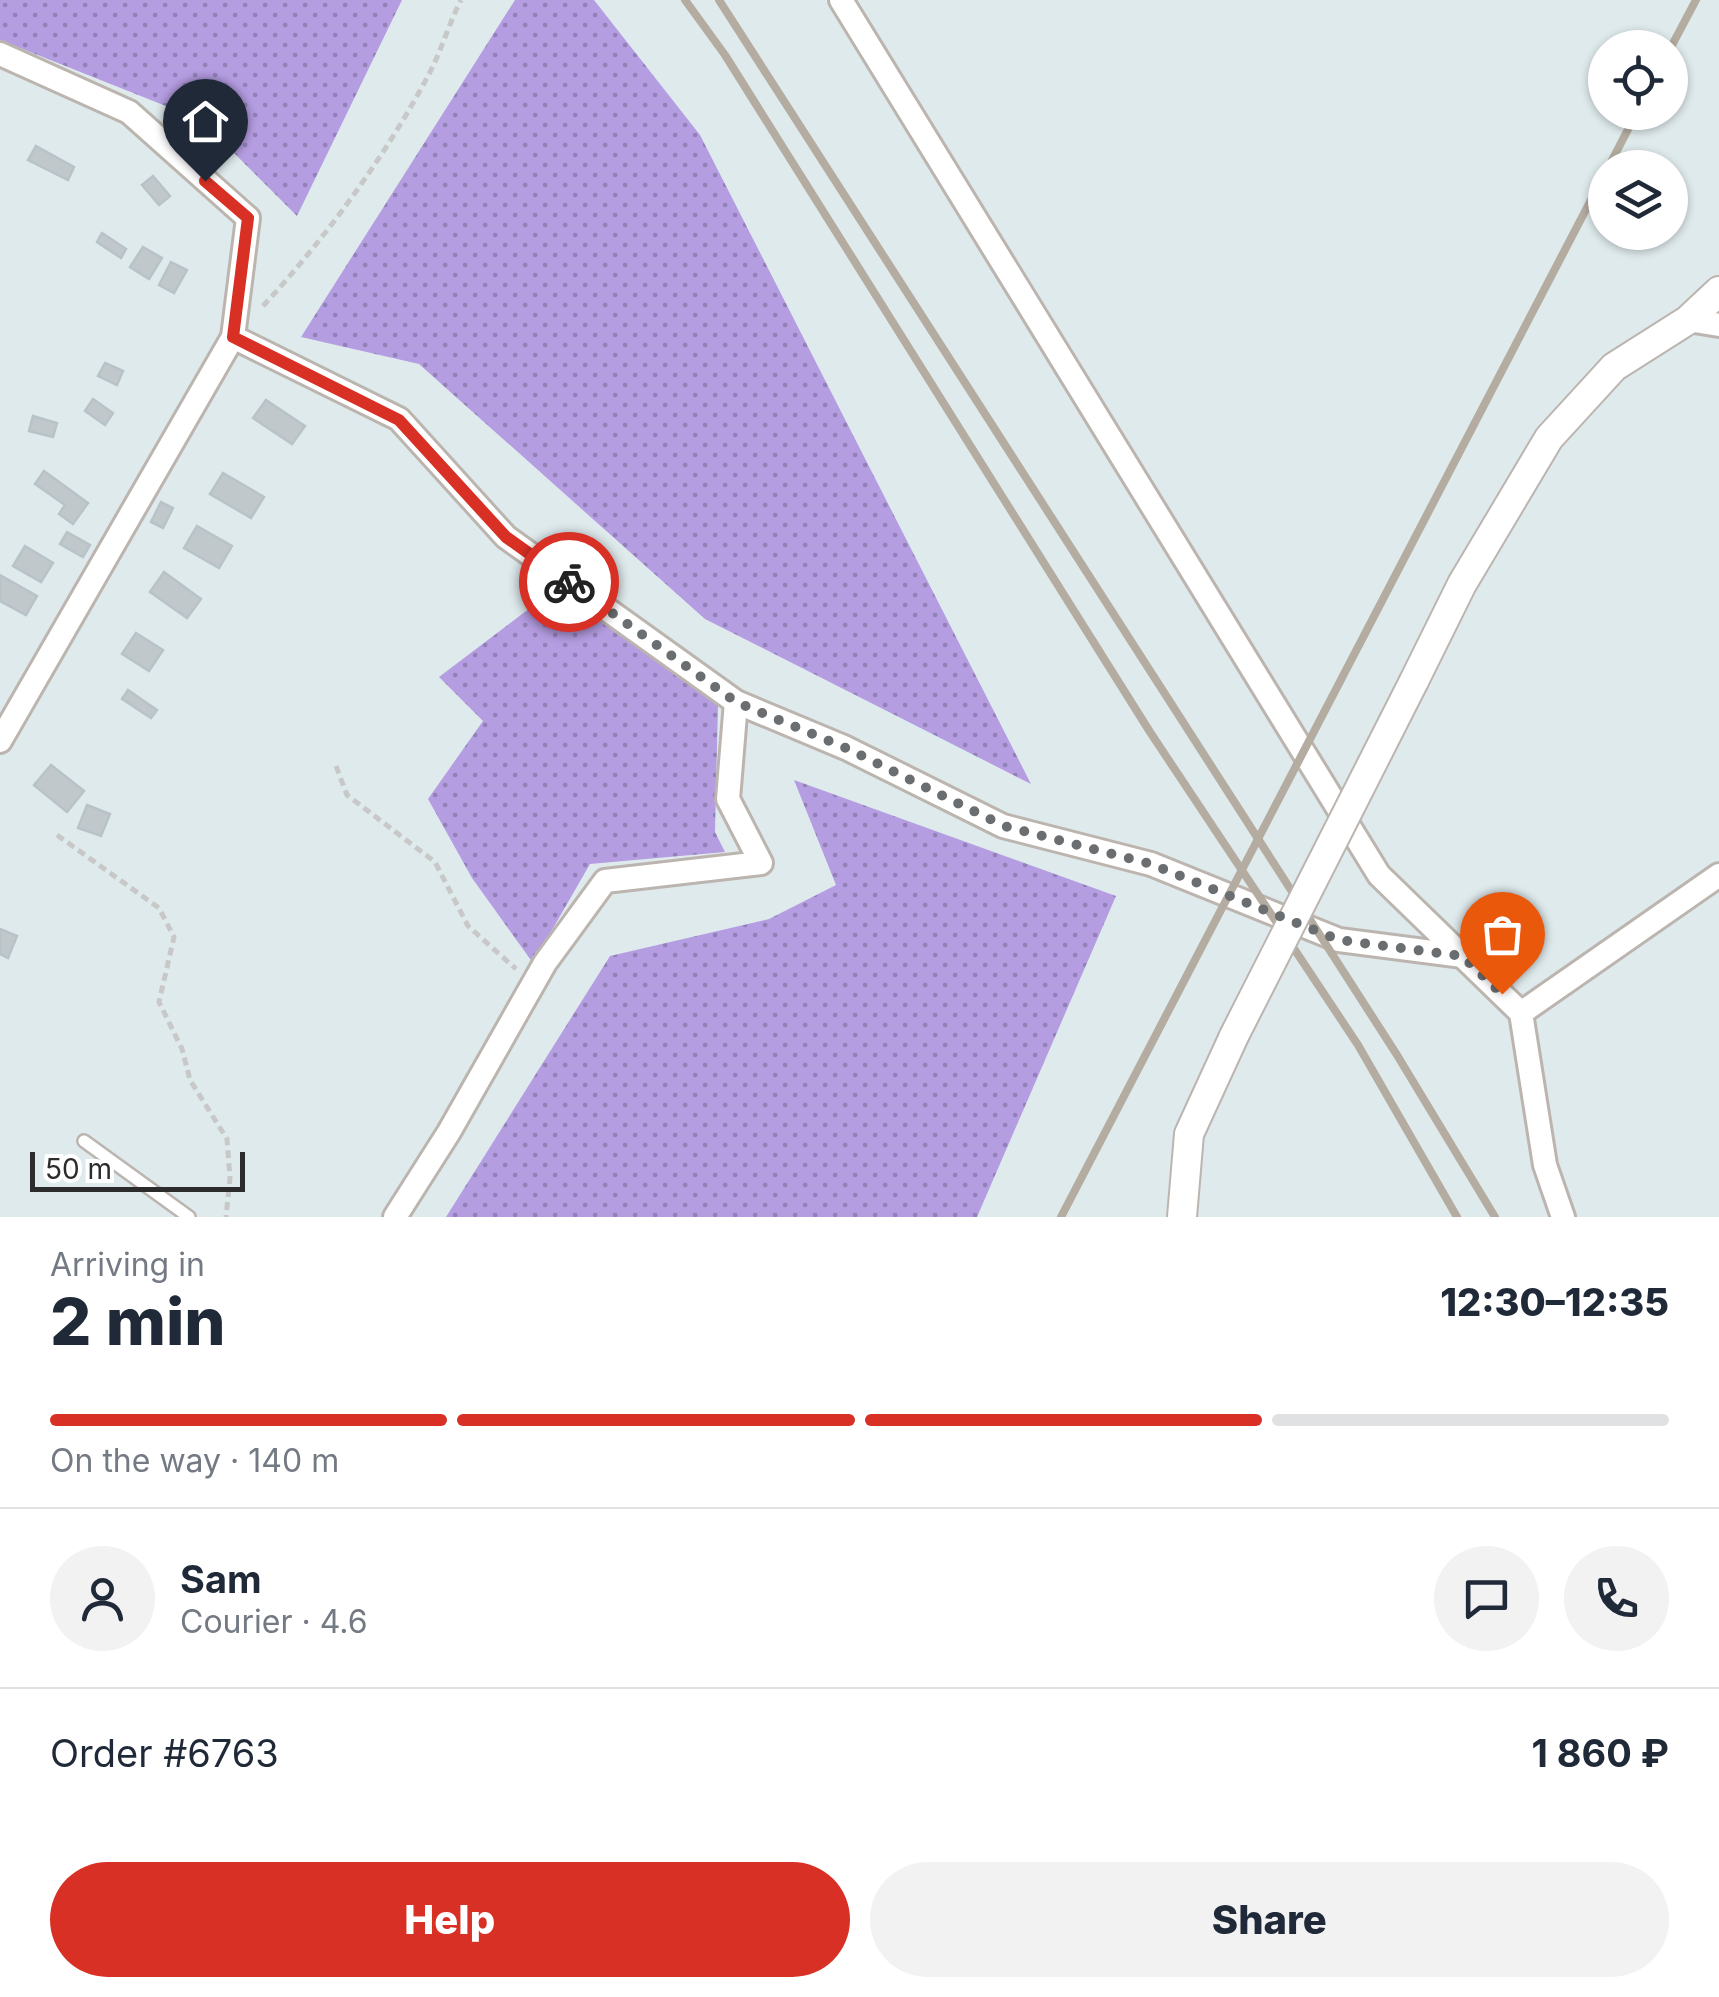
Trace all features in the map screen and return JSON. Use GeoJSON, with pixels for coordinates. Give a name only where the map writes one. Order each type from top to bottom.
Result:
{"type":"FeatureCollection","features":[{"type":"Feature","properties":{"kind":"street"},"geometry":{"type":"LineString","coordinates":[[841,0],[1379,875],[1521,1012],[1545,1165],[1563,1217]]}},
{"type":"Feature","properties":{"kind":"street"},"geometry":{"type":"LineString","coordinates":[[0,54],[129,112],[248,218],[233,337],[0,741]]}},
{"type":"Feature","properties":{"kind":"street"},"geometry":{"type":"LineString","coordinates":[[1182,1217],[1189,1134],[1234,1036],[1462,584],[1549,438],[1614,367],[1688,320],[1719,291]]}},
{"type":"Feature","properties":{"kind":"street"},"geometry":{"type":"LineString","coordinates":[[1688,320],[1719,325]]}},
{"type":"Feature","properties":{"kind":"street"},"geometry":{"type":"LineString","coordinates":[[233,337],[399,420],[506,537],[736,702],[846,748],[1004,826],[1151,864],[1339,940],[1462,956]]}},
{"type":"Feature","properties":{"kind":"street"},"geometry":{"type":"LineString","coordinates":[[395,1217],[449,1132],[533,984],[604,881],[761,863],[728,799],[736,702]]}},
{"type":"Feature","properties":{"kind":"street"},"geometry":{"type":"LineString","coordinates":[[1521,1012],[1719,875]]}},
{"type":"Feature","properties":{"kind":"lane"},"geometry":{"type":"LineString","coordinates":[[84,1142],[189,1217]]}},
{"type":"Feature","properties":{"kind":"path"},"geometry":{"type":"LineString","coordinates":[[233,337],[286,281],[381,152],[431,71],[461,0]]}},
{"type":"Feature","properties":{"kind":"path"},"geometry":{"type":"LineString","coordinates":[[336,766],[347,795],[435,862],[468,926],[533,984]]}},
{"type":"Feature","properties":{"kind":"path"},"geometry":{"type":"LineString","coordinates":[[57,835],[159,908],[174,937],[159,1002],[182,1049],[190,1080],[227,1139],[230,1159],[226,1217]]}},
{"type":"Feature","properties":{"kind":"shaded area"},"geometry":{"type":"Polygon","coordinates":[[[0,0],[402,0],[297,216],[201,120],[0,40],[0,0]]]}},
{"type":"Feature","properties":{"kind":"shaded area"},"geometry":{"type":"Polygon","coordinates":[[[515,0],[594,0],[700,135],[1031,784],[705,619],[419,364],[301,337],[515,0]]]}},
{"type":"Feature","properties":{"kind":"shaded area"},"geometry":{"type":"Polygon","coordinates":[[[559,586],[718,704],[715,832],[725,852],[590,864],[533,963],[472,878],[428,799],[483,721],[439,677],[559,586]]]}},
{"type":"Feature","properties":{"kind":"shaded area"},"geometry":{"type":"Polygon","coordinates":[[[794,780],[1116,896],[977,1217],[446,1217],[610,956],[769,919],[836,885],[794,780]]]}},
{"type":"Feature","properties":{"kind":"building"},"geometry":{"type":"Polygon","coordinates":[[[36,146],[74,167],[68,180],[28,160],[36,146]]]}},
{"type":"Feature","properties":{"kind":"building"},"geometry":{"type":"Polygon","coordinates":[[[153,176],[170,196],[159,205],[142,185],[153,176]]]}},
{"type":"Feature","properties":{"kind":"building"},"geometry":{"type":"Polygon","coordinates":[[[102,233],[126,249],[121,258],[97,242],[102,233]]]}},
{"type":"Feature","properties":{"kind":"building"},"geometry":{"type":"Polygon","coordinates":[[[143,247],[162,258],[149,279],[130,267],[143,247]]]}},
{"type":"Feature","properties":{"kind":"building"},"geometry":{"type":"Polygon","coordinates":[[[171,262],[187,270],[174,293],[159,285],[171,262]]]}},
{"type":"Feature","properties":{"kind":"building"},"geometry":{"type":"Polygon","coordinates":[[[105,363],[123,371],[117,385],[98,376],[105,363]]]}},
{"type":"Feature","properties":{"kind":"building"},"geometry":{"type":"Polygon","coordinates":[[[93,399],[113,413],[105,425],[85,411],[93,399]]]}},
{"type":"Feature","properties":{"kind":"building"},"geometry":{"type":"Polygon","coordinates":[[[266,400],[305,426],[292,444],[253,418],[266,400]]]}},
{"type":"Feature","properties":{"kind":"building"},"geometry":{"type":"Polygon","coordinates":[[[33,416],[57,423],[53,437],[29,431],[33,416]]]}},
{"type":"Feature","properties":{"kind":"building"},"geometry":{"type":"Polygon","coordinates":[[[44,471],[88,503],[73,524],[59,514],[65,505],[35,484],[44,471]]]}},
{"type":"Feature","properties":{"kind":"building"},"geometry":{"type":"Polygon","coordinates":[[[223,473],[264,497],[251,518],[210,494],[223,473]]]}},
{"type":"Feature","properties":{"kind":"building"},"geometry":{"type":"Polygon","coordinates":[[[161,502],[173,508],[163,528],[151,522],[161,502]]]}},
{"type":"Feature","properties":{"kind":"building"},"geometry":{"type":"Polygon","coordinates":[[[197,526],[232,546],[219,568],[184,548],[197,526]]]}},
{"type":"Feature","properties":{"kind":"building"},"geometry":{"type":"Polygon","coordinates":[[[67,532],[90,545],[83,557],[60,544],[67,532]]]}},
{"type":"Feature","properties":{"kind":"building"},"geometry":{"type":"Polygon","coordinates":[[[25,546],[53,563],[41,582],[13,566],[25,546]]]}},
{"type":"Feature","properties":{"kind":"building"},"geometry":{"type":"Polygon","coordinates":[[[164,572],[201,599],[187,618],[150,592],[164,572]]]}},
{"type":"Feature","properties":{"kind":"building"},"geometry":{"type":"Polygon","coordinates":[[[0,575],[37,596],[26,615],[0,601],[0,575]]]}},
{"type":"Feature","properties":{"kind":"building"},"geometry":{"type":"Polygon","coordinates":[[[136,633],[163,650],[149,671],[122,654],[136,633]]]}},
{"type":"Feature","properties":{"kind":"building"},"geometry":{"type":"Polygon","coordinates":[[[128,690],[157,710],[151,718],[122,699],[128,690]]]}},
{"type":"Feature","properties":{"kind":"building"},"geometry":{"type":"Polygon","coordinates":[[[51,765],[84,791],[67,812],[34,785],[51,765]]]}},
{"type":"Feature","properties":{"kind":"building"},"geometry":{"type":"Polygon","coordinates":[[[87,805],[110,814],[101,836],[78,828],[87,805]]]}},
{"type":"Feature","properties":{"kind":"building"},"geometry":{"type":"Polygon","coordinates":[[[0,929],[17,936],[8,958],[0,954],[0,929]]]}},
{"type":"Feature","properties":{"kind":"railway"},"geometry":{"type":"LineString","coordinates":[[685,0],[725,55],[1150,732],[1358,1045],[1457,1217]]}},
{"type":"Feature","properties":{"kind":"railway"},"geometry":{"type":"LineString","coordinates":[[719,0],[1397,1055],[1495,1217]]}},
{"type":"Feature","properties":{"kind":"railway"},"geometry":{"type":"LineString","coordinates":[[1680,30],[1696,0]]}},
{"type":"Feature","properties":{"kind":"railway"},"geometry":{"type":"LineString","coordinates":[[1617,150],[1628,130]]}},
{"type":"Feature","properties":{"kind":"railway"},"geometry":{"type":"LineString","coordinates":[[1061,1217],[1588,206]]}},
{"type":"Feature","properties":{"kind":"way so far"},"geometry":{"type":"LineString","coordinates":[[569,582],[736,702],[846,748],[1004,826],[1151,864],[1339,940],[1462,956],[1502,994]]}},
{"type":"Feature","properties":{"kind":"route"},"geometry":{"type":"LineString","coordinates":[[205,181],[248,218],[233,337],[399,420],[506,537],[569,582]]}}]}
